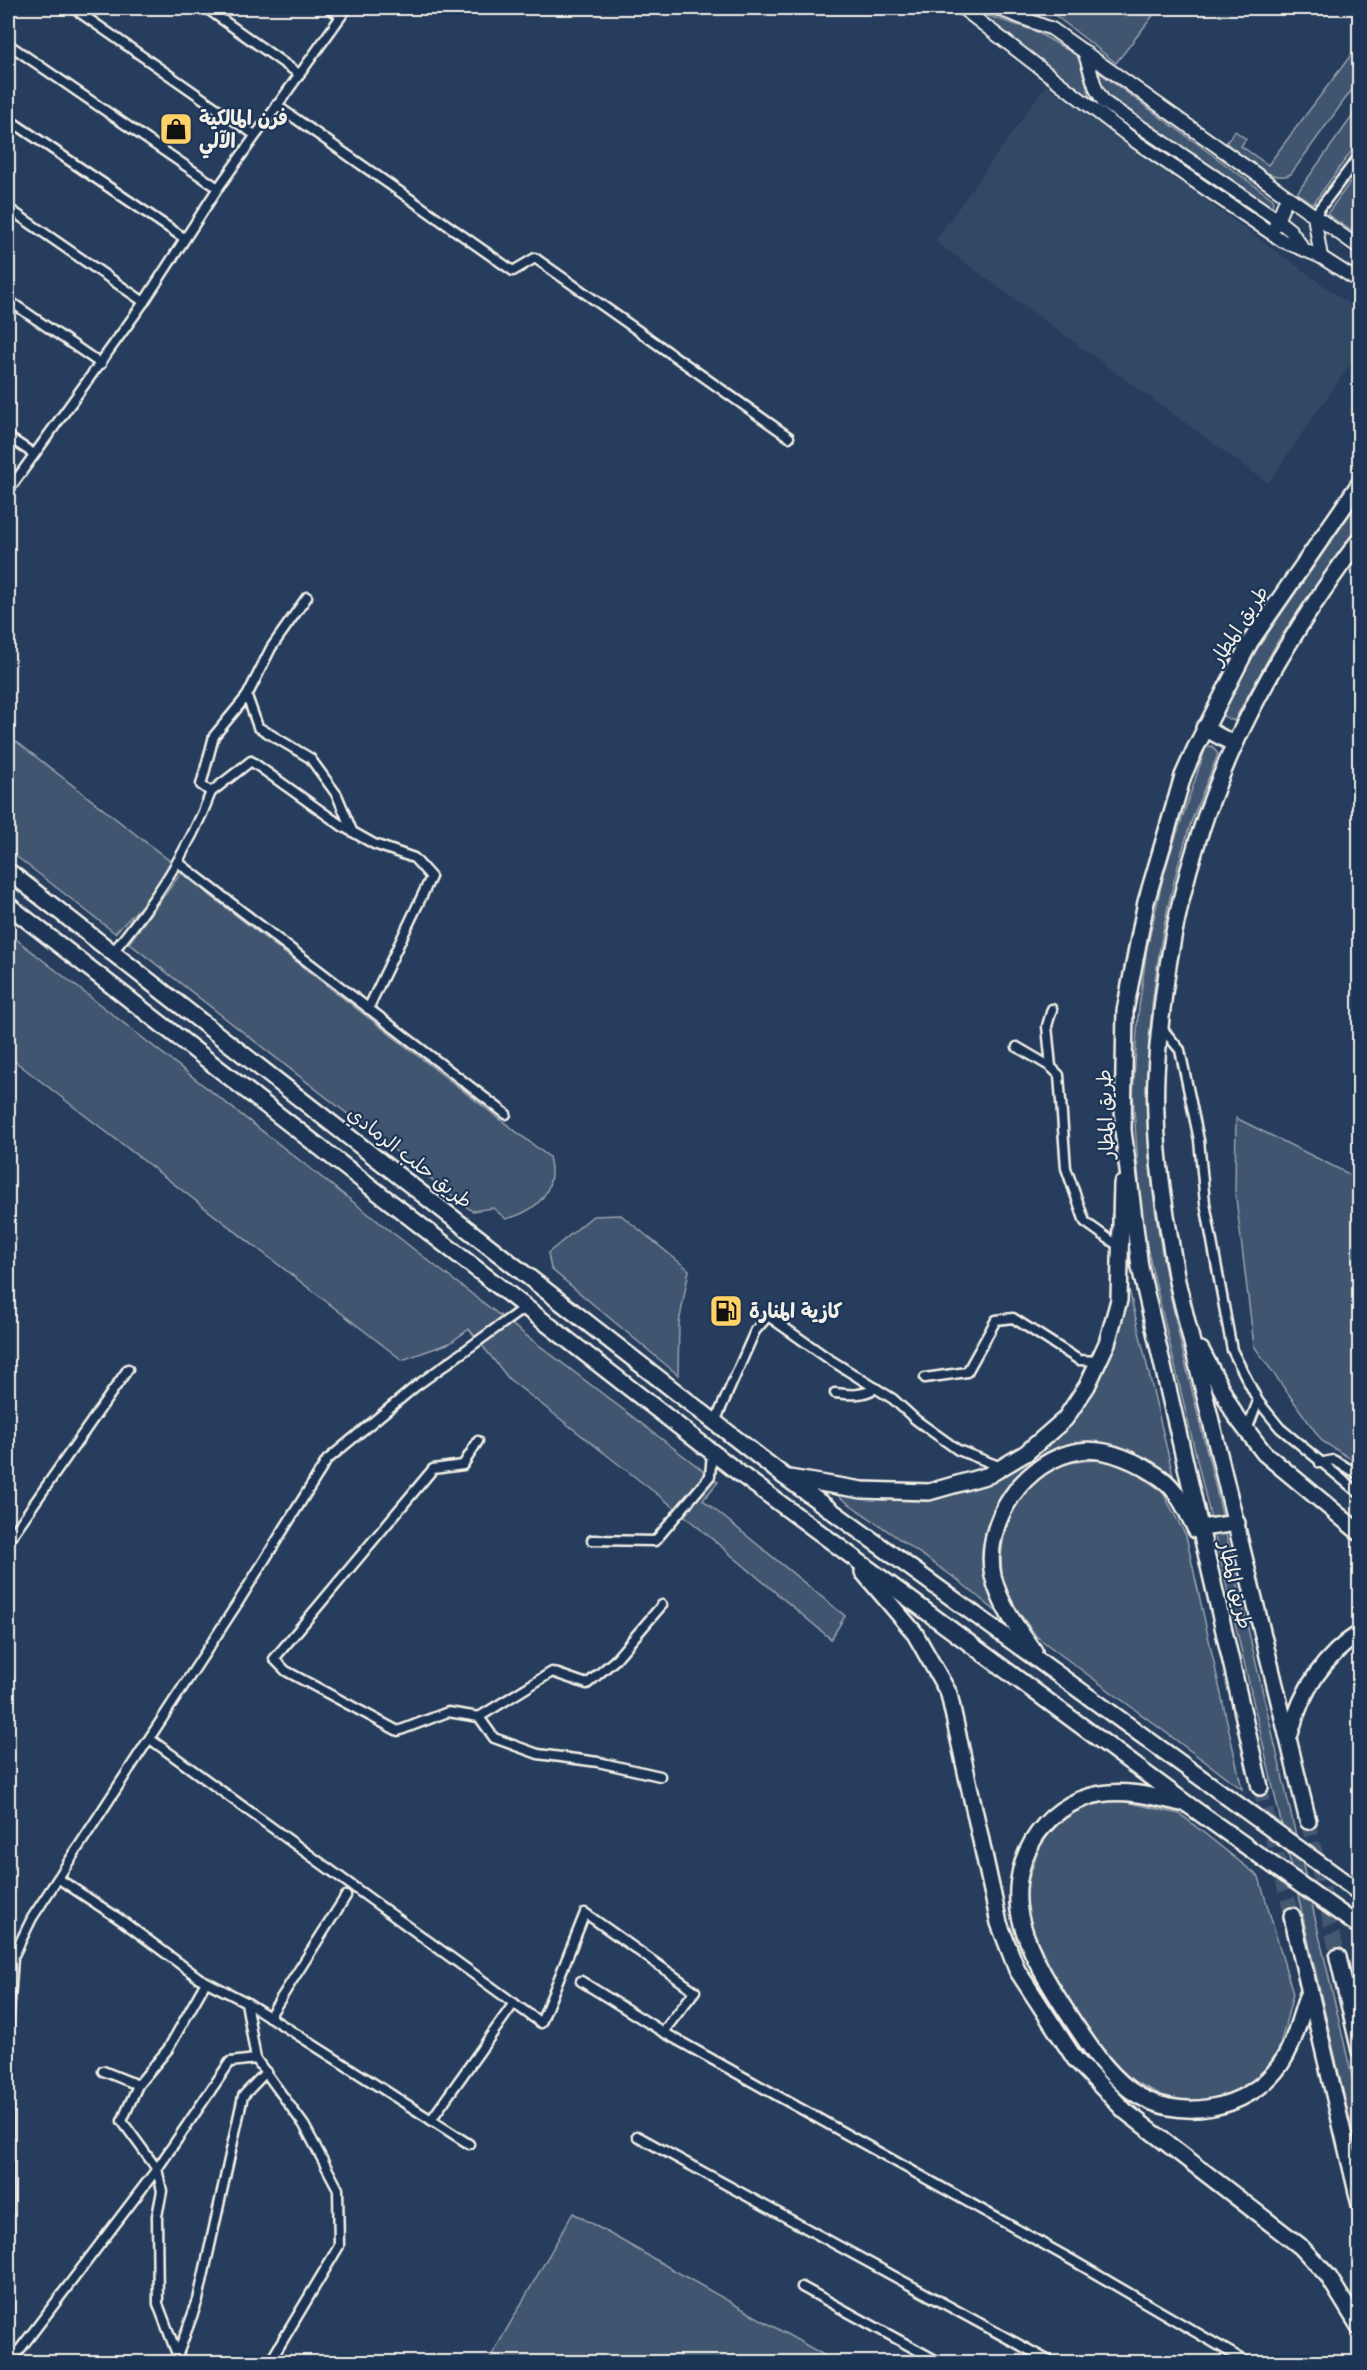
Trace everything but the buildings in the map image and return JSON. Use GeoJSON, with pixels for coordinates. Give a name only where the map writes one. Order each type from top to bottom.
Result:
{"type":"FeatureCollection","features":[{"type":"Feature","properties":{"kind":"highway","name":"طريق المطار"},"geometry":{"type":"LineString","coordinates":[[1260,1788],[1140,1267],[1123,1130],[1125,1011],[1146,902],[1183,776],[1204,728],[1250,642],[1359,483]]}},
{"type":"Feature","properties":{"kind":"highway","name":"طريق المطار"},"geometry":{"type":"LineString","coordinates":[[1308,1821],[1177,1281],[1166,1213],[1157,1126],[1160,1025],[1181,893],[1204,815],[1234,744],[1266,680],[1300,625],[1359,539]]}},
{"type":"Feature","properties":{"kind":"highway"},"geometry":{"type":"LineString","coordinates":[[1204,728],[1234,744]]}},
{"type":"Feature","properties":{"kind":"highway","name":"طريق حلب الرمادي"},"geometry":{"type":"LineString","coordinates":[[8,872],[785,1478],[1044,1663],[1359,1893]]}},
{"type":"Feature","properties":{"kind":"highway"},"geometry":{"type":"LineString","coordinates":[[8,905],[712,1453],[1187,1804],[1359,1927]]}},
{"type":"Feature","properties":{"kind":"highway"},"geometry":{"type":"LineString","coordinates":[[785,1478],[862,1490],[929,1492],[989,1475],[1026,1453],[1065,1419],[1087,1386],[1107,1342],[1119,1300],[1123,1130]]}},
{"type":"Feature","properties":{"kind":"highway"},"geometry":{"type":"LineString","coordinates":[[1190,1329],[1235,1415],[1264,1453],[1359,1533]]}},
{"type":"Feature","properties":{"kind":"highway"},"geometry":{"type":"LineString","coordinates":[[1044,1663],[1010,1618],[998,1590],[992,1560],[1000,1513],[1030,1475],[1050,1461],[1081,1450],[1120,1456],[1162,1478],[1181,1500],[1207,1554]]}},
{"type":"Feature","properties":{"kind":"highway"},"geometry":{"type":"LineString","coordinates":[[739,1473],[854,1562],[914,1632],[950,1694],[999,1923],[1017,1970],[1075,2060],[1125,2111],[1300,2246],[1328,2276],[1359,2328]]}},
{"type":"Feature","properties":{"kind":"highway"},"geometry":{"type":"LineString","coordinates":[[1201,1528],[1237,1523]]}},
{"type":"Feature","properties":{"kind":"highway"},"geometry":{"type":"LineString","coordinates":[[1289,1737],[1302,1698],[1312,1678],[1342,1646],[1359,1633]]}},
{"type":"Feature","properties":{"kind":"highway"},"geometry":{"type":"LineString","coordinates":[[1187,1804],[1120,1792],[1102,1793],[1070,1803],[1041,1826],[1023,1862],[1018,1903],[1027,1940],[1054,1992],[1089,2046],[1131,2091],[1166,2106],[1184,2109],[1220,2107],[1235,2101],[1264,2083],[1281,2064],[1308,1994]]}},
{"type":"Feature","properties":{"kind":"highway"},"geometry":{"type":"LineString","coordinates":[[1292,1916],[1308,1994],[1359,2205]]}},
{"type":"Feature","properties":{"kind":"highway"},"geometry":{"type":"LineString","coordinates":[[1338,1957],[1359,2052]]}},
{"type":"Feature","properties":{"kind":"main road"},"geometry":{"type":"LineString","coordinates":[[962,8],[1126,135],[1273,234],[1321,257],[1359,282]]}},
{"type":"Feature","properties":{"kind":"main road"},"geometry":{"type":"LineString","coordinates":[[996,8],[1046,25],[1359,248]]}},
{"type":"Feature","properties":{"kind":"main road"},"geometry":{"type":"LineString","coordinates":[[1084,51],[1096,89],[1104,102],[1277,220],[1290,230],[1303,248]]}},
{"type":"Feature","properties":{"kind":"main road"},"geometry":{"type":"LineString","coordinates":[[1273,234],[1287,197]]}},
{"type":"Feature","properties":{"kind":"main road"},"geometry":{"type":"LineString","coordinates":[[1314,216],[1321,257]]}},
{"type":"Feature","properties":{"kind":"street"},"geometry":{"type":"LineString","coordinates":[[73,8],[255,135]]}},
{"type":"Feature","properties":{"kind":"street"},"geometry":{"type":"LineString","coordinates":[[206,8],[299,74]]}},
{"type":"Feature","properties":{"kind":"street"},"geometry":{"type":"LineString","coordinates":[[329,8],[341,16]]}},
{"type":"Feature","properties":{"kind":"street"},"geometry":{"type":"LineString","coordinates":[[8,491],[101,364],[218,188],[347,8]]}},
{"type":"Feature","properties":{"kind":"street"},"geometry":{"type":"LineString","coordinates":[[8,44],[218,188]]}},
{"type":"Feature","properties":{"kind":"street"},"geometry":{"type":"LineString","coordinates":[[276,105],[513,271],[535,258],[789,437]]}},
{"type":"Feature","properties":{"kind":"street"},"geometry":{"type":"LineString","coordinates":[[8,119],[184,238]]}},
{"type":"Feature","properties":{"kind":"street"},"geometry":{"type":"LineString","coordinates":[[1314,216],[1359,155]]}},
{"type":"Feature","properties":{"kind":"street"},"geometry":{"type":"LineString","coordinates":[[8,208],[144,302]]}},
{"type":"Feature","properties":{"kind":"street"},"geometry":{"type":"LineString","coordinates":[[8,300],[101,364]]}},
{"type":"Feature","properties":{"kind":"street"},"geometry":{"type":"LineString","coordinates":[[8,437],[34,454]]}},
{"type":"Feature","properties":{"kind":"street"},"geometry":{"type":"LineString","coordinates":[[211,792],[201,785],[214,736],[247,696],[271,648],[307,597]]}},
{"type":"Feature","properties":{"kind":"street"},"geometry":{"type":"LineString","coordinates":[[247,696],[258,727],[310,758],[337,795],[352,832]]}},
{"type":"Feature","properties":{"kind":"street"},"geometry":{"type":"LineString","coordinates":[[112,953],[152,905],[178,863],[211,792],[251,761],[352,832],[374,844],[414,858],[431,877],[368,1009]]}},
{"type":"Feature","properties":{"kind":"street"},"geometry":{"type":"LineString","coordinates":[[178,863],[506,1114]]}},
{"type":"Feature","properties":{"kind":"street"},"geometry":{"type":"LineString","coordinates":[[1051,1066],[1047,1026],[1052,1009]]}},
{"type":"Feature","properties":{"kind":"street"},"geometry":{"type":"LineString","coordinates":[[1160,1025],[1180,1050],[1199,1140],[1207,1215],[1232,1350],[1258,1401],[1280,1428],[1359,1494]]}},
{"type":"Feature","properties":{"kind":"street"},"geometry":{"type":"LineString","coordinates":[[1017,1047],[1051,1066],[1059,1075],[1066,1168],[1085,1222],[1120,1247]]}},
{"type":"Feature","properties":{"kind":"street"},"geometry":{"type":"LineString","coordinates":[[11,2362],[8,2029],[13,1957],[32,1918],[150,1739],[327,1460],[416,1386],[529,1312]]}},
{"type":"Feature","properties":{"kind":"street"},"geometry":{"type":"LineString","coordinates":[[715,1422],[755,1331],[768,1316],[876,1388],[958,1450],[1002,1467]]}},
{"type":"Feature","properties":{"kind":"street"},"geometry":{"type":"LineString","coordinates":[[926,1378],[967,1372],[996,1320],[1013,1318],[1079,1360],[1098,1361]]}},
{"type":"Feature","properties":{"kind":"street"},"geometry":{"type":"LineString","coordinates":[[8,1541],[128,1369]]}},
{"type":"Feature","properties":{"kind":"street"},"geometry":{"type":"LineString","coordinates":[[835,1393],[865,1394],[876,1388]]}},
{"type":"Feature","properties":{"kind":"street"},"geometry":{"type":"LineString","coordinates":[[1247,1430],[1258,1401]]}},
{"type":"Feature","properties":{"kind":"street"},"geometry":{"type":"LineString","coordinates":[[478,1441],[464,1465],[433,1470],[274,1659],[286,1671],[398,1731],[448,1712],[479,1717],[552,1672],[587,1684],[614,1661],[662,1605]]}},
{"type":"Feature","properties":{"kind":"street"},"geometry":{"type":"LineString","coordinates":[[592,1540],[655,1542],[710,1476],[712,1453]]}},
{"type":"Feature","properties":{"kind":"street"},"geometry":{"type":"LineString","coordinates":[[1320,1463],[1333,1460],[1359,1475]]}},
{"type":"Feature","properties":{"kind":"street"},"geometry":{"type":"LineString","coordinates":[[479,1717],[494,1738],[538,1755],[598,1762],[660,1776]]}},
{"type":"Feature","properties":{"kind":"street"},"geometry":{"type":"LineString","coordinates":[[150,1739],[541,2023],[585,1913],[695,1991],[663,2032]]}},
{"type":"Feature","properties":{"kind":"street"},"geometry":{"type":"LineString","coordinates":[[59,1879],[206,1982],[246,2002],[469,2144]]}},
{"type":"Feature","properties":{"kind":"street"},"geometry":{"type":"LineString","coordinates":[[269,2017],[346,1896]]}},
{"type":"Feature","properties":{"kind":"street"},"geometry":{"type":"LineString","coordinates":[[581,1981],[663,2032],[1072,2260],[1247,2362]]}},
{"type":"Feature","properties":{"kind":"street"},"geometry":{"type":"LineString","coordinates":[[178,2361],[158,2304],[157,2216],[162,2191],[158,2169],[122,2121],[138,2085],[168,2049],[206,1982]]}},
{"type":"Feature","properties":{"kind":"street"},"geometry":{"type":"LineString","coordinates":[[246,2002],[256,2059],[304,2125],[338,2189],[339,2246],[270,2362]]}},
{"type":"Feature","properties":{"kind":"street"},"geometry":{"type":"LineString","coordinates":[[431,2120],[514,2003]]}},
{"type":"Feature","properties":{"kind":"street"},"geometry":{"type":"LineString","coordinates":[[11,2362],[158,2169],[230,2062],[256,2059]]}},
{"type":"Feature","properties":{"kind":"street"},"geometry":{"type":"LineString","coordinates":[[103,2071],[138,2085]]}},
{"type":"Feature","properties":{"kind":"street"},"geometry":{"type":"LineString","coordinates":[[178,2361],[198,2300],[243,2096],[266,2072]]}},
{"type":"Feature","properties":{"kind":"street"},"geometry":{"type":"LineString","coordinates":[[637,2136],[1051,2362]]}},
{"type":"Feature","properties":{"kind":"street"},"geometry":{"type":"LineString","coordinates":[[802,2287],[939,2362]]}},
{"type":"Feature","properties":{"kind":"shaded area"},"geometry":{"type":"Polygon","coordinates":[[[1046,8],[1159,8],[1116,63],[1046,8]]]}},
{"type":"Feature","properties":{"kind":"shaded area"},"geometry":{"type":"Polygon","coordinates":[[[977,12],[1035,31],[1078,56],[1090,98],[977,12]]]}},
{"type":"Feature","properties":{"kind":"shaded area"},"geometry":{"type":"Polygon","coordinates":[[[1360,43],[1359,80],[1291,174],[1283,176],[1266,172],[1226,143],[1235,131],[1246,139],[1241,146],[1268,165],[1360,43]]]}},
{"type":"Feature","properties":{"kind":"shaded area"},"geometry":{"type":"Polygon","coordinates":[[[1097,71],[1273,199],[1272,210],[1108,97],[1101,87],[1097,71]]]}},
{"type":"Feature","properties":{"kind":"shaded area"},"geometry":{"type":"Polygon","coordinates":[[[1046,85],[1359,311],[1359,351],[1268,483],[935,241],[1046,85]]]}},
{"type":"Feature","properties":{"kind":"shaded area"},"geometry":{"type":"Polygon","coordinates":[[[1359,107],[1359,141],[1313,204],[1297,193],[1359,107]]]}},
{"type":"Feature","properties":{"kind":"shaded area"},"geometry":{"type":"Polygon","coordinates":[[[1359,170],[1359,236],[1327,214],[1359,170]]]}},
{"type":"Feature","properties":{"kind":"shaded area"},"geometry":{"type":"Polygon","coordinates":[[[1359,501],[1359,525],[1278,641],[1234,721],[1221,715],[1253,655],[1359,501]]]}},
{"type":"Feature","properties":{"kind":"shaded area"},"geometry":{"type":"Polygon","coordinates":[[[8,735],[175,865],[159,888],[115,933],[8,850],[8,735]]]}},
{"type":"Feature","properties":{"kind":"shaded area"},"geometry":{"type":"Polygon","coordinates":[[[1212,746],[1218,754],[1187,835],[1164,927],[1154,991],[1147,1085],[1148,1139],[1161,1247],[1183,1355],[1222,1514],[1213,1519],[1210,1515],[1142,1226],[1133,1095],[1138,1015],[1147,948],[1165,869],[1206,747],[1212,746]]]}},
{"type":"Feature","properties":{"kind":"shaded area"},"geometry":{"type":"Polygon","coordinates":[[[181,873],[549,1157],[551,1169],[548,1189],[536,1205],[506,1219],[493,1208],[472,1211],[129,943],[181,873]]]}},
{"type":"Feature","properties":{"kind":"shaded area"},"geometry":{"type":"Polygon","coordinates":[[[8,933],[443,1272],[718,1482],[703,1500],[845,1616],[831,1639],[680,1512],[509,1379],[469,1329],[450,1343],[402,1360],[8,1056],[8,933]]]}},
{"type":"Feature","properties":{"kind":"shaded area"},"geometry":{"type":"Polygon","coordinates":[[[1236,1118],[1359,1179],[1359,1464],[1322,1441],[1254,1346],[1235,1190],[1236,1118]]]}},
{"type":"Feature","properties":{"kind":"shaded area"},"geometry":{"type":"Polygon","coordinates":[[[621,1215],[689,1270],[679,1323],[678,1375],[551,1269],[548,1253],[593,1216],[621,1215]]]}},
{"type":"Feature","properties":{"kind":"shaded area"},"geometry":{"type":"Polygon","coordinates":[[[1128,1285],[1173,1475],[1129,1450],[1092,1442],[1060,1446],[1025,1468],[998,1502],[989,1521],[984,1541],[982,1560],[984,1574],[998,1613],[959,1581],[828,1489],[893,1498],[924,1497],[983,1484],[1011,1470],[1037,1451],[1062,1427],[1095,1384],[1104,1368],[1118,1327],[1128,1285]]]}},
{"type":"Feature","properties":{"kind":"shaded area"},"geometry":{"type":"Polygon","coordinates":[[[1098,1460],[1124,1465],[1162,1491],[1186,1536],[1242,1789],[1037,1637],[1008,1593],[1002,1570],[1002,1554],[1004,1536],[1017,1504],[1039,1478],[1052,1469],[1069,1463],[1098,1460]]]}},
{"type":"Feature","properties":{"kind":"shaded area"},"geometry":{"type":"Polygon","coordinates":[[[1216,1532],[1226,1534],[1359,2107],[1359,2160],[1215,1536],[1216,1532]]]}},
{"type":"Feature","properties":{"kind":"shaded area"},"geometry":{"type":"Polygon","coordinates":[[[1117,1800],[1180,1814],[1259,1877],[1293,1994],[1279,2049],[1266,2070],[1252,2085],[1234,2094],[1188,2102],[1162,2095],[1131,2080],[1114,2063],[1087,2028],[1042,1957],[1029,1920],[1025,1890],[1042,1839],[1058,1820],[1093,1805],[1117,1800]]]}},
{"type":"Feature","properties":{"kind":"shaded area"},"geometry":{"type":"Polygon","coordinates":[[[573,2213],[836,2362],[488,2362],[573,2213]]]}},
{"type":"Feature","properties":{"kind":"tunnel"},"geometry":{"type":"LineString","coordinates":[[1260,1787],[1292,1916]]}},
{"type":"Feature","properties":{"kind":"tunnel"},"geometry":{"type":"LineString","coordinates":[[1308,1821],[1338,1957]]}},
{"type":"Feature","properties":{"kind":"place","name":"فرن المالكية الآلي"},"geometry":{"type":"Point","coordinates":[176,129]}},
{"type":"Feature","properties":{"kind":"place","name":"كازية المنارة"},"geometry":{"type":"Point","coordinates":[726,1311]}}]}
